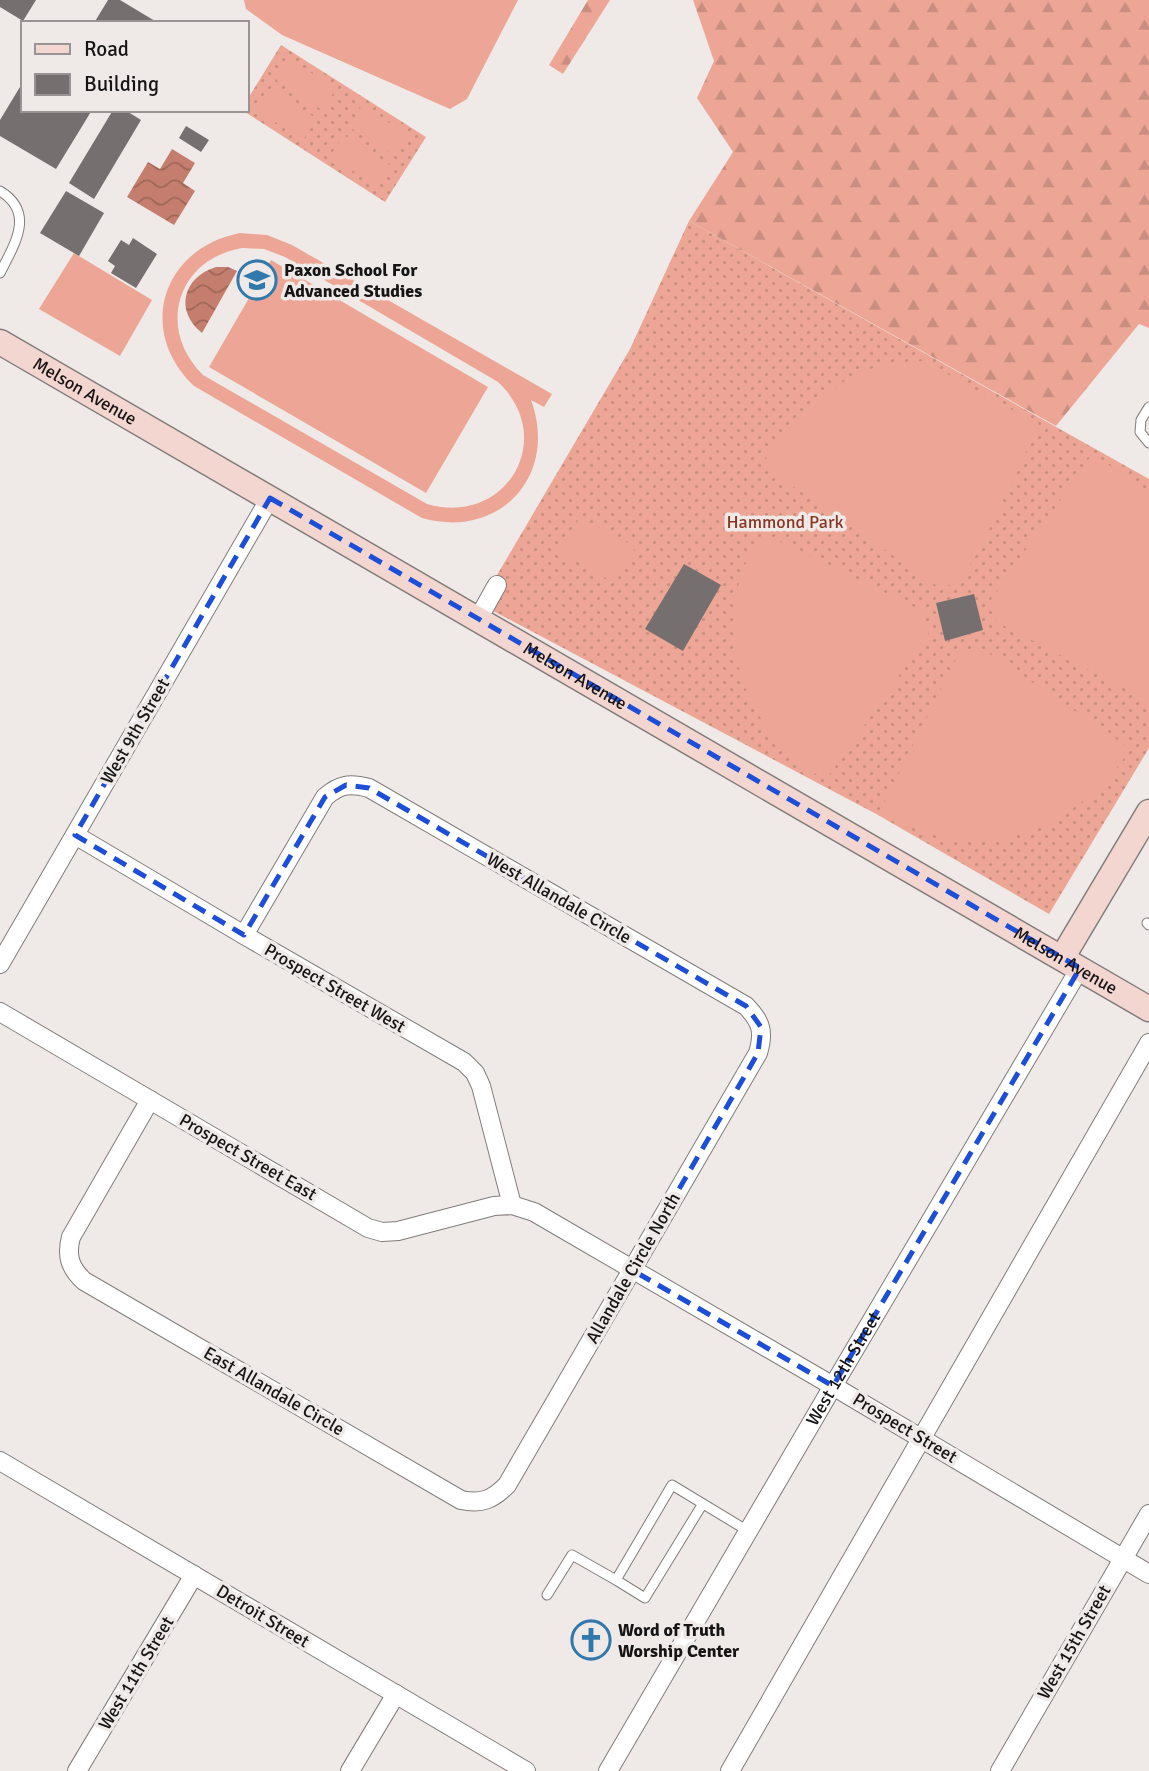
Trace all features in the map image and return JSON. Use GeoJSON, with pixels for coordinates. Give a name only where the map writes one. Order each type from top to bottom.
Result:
{"type":"FeatureCollection","features":[{"type":"Feature","properties":{"kind":"street","name":"Melson Avenue"},"geometry":{"type":"LineString","coordinates":[[0,342],[1149,1009]]}},
{"type":"Feature","properties":{"kind":"street","name":"West 9th Street"},"geometry":{"type":"LineString","coordinates":[[0,964],[270,498]]}},
{"type":"Feature","properties":{"kind":"street"},"geometry":{"type":"LineString","coordinates":[[478,619],[497,585]]}},
{"type":"Feature","properties":{"kind":"street","name":"West Allandale Circle"},"geometry":{"type":"LineString","coordinates":[[244,935],[325,797],[335,788],[357,785],[369,788],[746,1006],[761,1027]]}},
{"type":"Feature","properties":{"kind":"street","name":"West 12th Street"},"geometry":{"type":"LineString","coordinates":[[608,1771],[833,1386],[1071,963],[1149,812]]}},
{"type":"Feature","properties":{"kind":"street","name":"Prospect Street West"},"geometry":{"type":"LineString","coordinates":[[75,835],[464,1062],[475,1073],[481,1086],[512,1205]]}},
{"type":"Feature","properties":{"kind":"street","name":"Prospect Street East"},"geometry":{"type":"LineString","coordinates":[[0,1013],[368,1228],[382,1232],[398,1231],[475,1209],[512,1205]]}},
{"type":"Feature","properties":{"kind":"street","name":"Allandale Circle North"},"geometry":{"type":"LineString","coordinates":[[488,1500],[499,1494],[507,1485],[758,1053],[762,1041],[761,1027]]}},
{"type":"Feature","properties":{"kind":"street"},"geometry":{"type":"LineString","coordinates":[[730,1771],[1149,1043]]}},
{"type":"Feature","properties":{"kind":"street","name":"East Allandale Circle"},"geometry":{"type":"LineString","coordinates":[[150,1100],[71,1237],[67,1250],[75,1272],[84,1281],[461,1500],[488,1500]]}},
{"type":"Feature","properties":{"kind":"street","name":"Prospect Street"},"geometry":{"type":"LineString","coordinates":[[512,1205],[534,1213],[833,1386],[1149,1574]]}},
{"type":"Feature","properties":{"kind":"street","name":"Detroit Street"},"geometry":{"type":"LineString","coordinates":[[0,1461],[526,1771]]}},
{"type":"Feature","properties":{"kind":"street","name":"West 15th Street"},"geometry":{"type":"LineString","coordinates":[[1000,1771],[1149,1514]]}},
{"type":"Feature","properties":{"kind":"street","name":"West 11th Street"},"geometry":{"type":"LineString","coordinates":[[77,1771],[194,1575]]}},
{"type":"Feature","properties":{"kind":"street"},"geometry":{"type":"LineString","coordinates":[[350,1771],[396,1694]]}},
{"type":"Feature","properties":{"kind":"lane"},"geometry":{"type":"LineString","coordinates":[[0,191],[11,198],[20,219],[16,241],[0,273]]}},
{"type":"Feature","properties":{"kind":"lane"},"geometry":{"type":"LineString","coordinates":[[1149,407],[1141,420],[1140,432],[1149,443]]}},
{"type":"Feature","properties":{"kind":"lane"},"geometry":{"type":"LineString","coordinates":[[616,1580],[672,1485],[748,1531]]}},
{"type":"Feature","properties":{"kind":"lane"},"geometry":{"type":"LineString","coordinates":[[547,1595],[572,1555],[645,1598],[702,1505]]}},
{"type":"Feature","properties":{"kind":"highlighted area"},"geometry":{"type":"Polygon","coordinates":[[[270,498],[1080,968],[833,1386],[632,1270],[758,1053],[761,1027],[746,1006],[369,788],[346,785],[325,797],[244,935],[75,835],[270,498]]]}},
{"type":"Feature","properties":{"kind":"green space"},"geometry":{"type":"Polygon","coordinates":[[[244,0],[518,0],[467,99],[450,109],[282,35],[246,9],[244,0]]]}},
{"type":"Feature","properties":{"kind":"green space"},"geometry":{"type":"Polygon","coordinates":[[[588,0],[610,0],[563,74],[549,65],[588,0]]]}},
{"type":"Feature","properties":{"kind":"green space"},"geometry":{"type":"Polygon","coordinates":[[[693,0],[1149,0],[1149,328],[1139,324],[1056,426],[689,221],[733,152],[697,98],[714,61],[693,0]]]}},
{"type":"Feature","properties":{"kind":"green space"},"geometry":{"type":"Polygon","coordinates":[[[281,45],[426,137],[385,202],[245,112],[248,112],[248,98],[281,45]]]}},
{"type":"Feature","properties":{"kind":"green space"},"geometry":{"type":"Polygon","coordinates":[[[290,59],[336,89],[322,110],[276,80],[290,59]]]}},
{"type":"Feature","properties":{"kind":"green space"},"geometry":{"type":"Polygon","coordinates":[[[271,89],[317,119],[303,140],[257,110],[271,89]]]}},
{"type":"Feature","properties":{"kind":"green space"},"geometry":{"type":"Polygon","coordinates":[[[362,105],[408,135],[395,156],[349,127],[362,105]]]}},
{"type":"Feature","properties":{"kind":"green space"},"geometry":{"type":"Polygon","coordinates":[[[344,135],[390,165],[376,186],[330,156],[344,135]]]}},
{"type":"Feature","properties":{"kind":"green space","name":"Hammond Park"},"geometry":{"type":"Polygon","coordinates":[[[689,221],[1149,479],[1149,748],[1049,914],[878,815],[480,604],[630,349],[689,221]]]}},
{"type":"Feature","properties":{"kind":"green space"},"geometry":{"type":"Polygon","coordinates":[[[240,233],[267,235],[292,245],[552,394],[544,407],[531,400],[538,428],[537,454],[529,477],[516,496],[498,510],[475,520],[450,522],[422,518],[194,386],[176,364],[166,341],[162,317],[166,294],[176,274],[192,256],[213,242],[240,233]],[[242,248],[220,255],[202,266],[189,281],[180,298],[180,337],[189,357],[203,375],[427,504],[455,508],[480,503],[500,490],[515,473],[523,451],[523,428],[515,404],[498,382],[285,257],[264,249],[242,248]]]}},
{"type":"Feature","properties":{"kind":"green space"},"geometry":{"type":"Polygon","coordinates":[[[74,253],[152,300],[120,356],[39,309],[74,253]]]}},
{"type":"Feature","properties":{"kind":"green space"},"geometry":{"type":"Polygon","coordinates":[[[271,260],[488,387],[426,493],[209,367],[271,260]]]}},
{"type":"Feature","properties":{"kind":"green space"},"geometry":{"type":"Polygon","coordinates":[[[924,361],[1039,425],[979,551],[959,582],[940,588],[762,465],[781,435],[810,406],[852,376],[886,363],[924,361]]]}},
{"type":"Feature","properties":{"kind":"green space"},"geometry":{"type":"Polygon","coordinates":[[[1093,453],[1135,485],[1149,503],[1149,701],[997,622],[990,601],[1093,453]]]}},
{"type":"Feature","properties":{"kind":"green space"},"geometry":{"type":"Polygon","coordinates":[[[580,517],[636,547],[615,583],[560,552],[580,517]]]}},
{"type":"Feature","properties":{"kind":"green space"},"geometry":{"type":"Polygon","coordinates":[[[763,533],[923,611],[929,633],[826,780],[799,762],[776,740],[757,713],[735,652],[733,620],[738,587],[749,556],[763,533]]]}},
{"type":"Feature","properties":{"kind":"green space"},"geometry":{"type":"Polygon","coordinates":[[[981,648],[1131,749],[1103,786],[1055,822],[1001,841],[945,839],[878,815],[960,651],[981,648]]]}},
{"type":"Feature","properties":{"kind":"water"},"geometry":{"type":"Polygon","coordinates":[[[172,149],[195,163],[183,183],[195,191],[174,225],[127,197],[148,162],[160,169],[172,149]]]}},
{"type":"Feature","properties":{"kind":"water"},"geometry":{"type":"Polygon","coordinates":[[[216,267],[228,267],[237,271],[202,333],[188,315],[186,296],[196,278],[216,267]]]}},
{"type":"Feature","properties":{"kind":"building"},"geometry":{"type":"Polygon","coordinates":[[[0,0],[36,0],[23,21],[0,7],[0,0]]]}},
{"type":"Feature","properties":{"kind":"building"},"geometry":{"type":"Polygon","coordinates":[[[108,0],[120,0],[155,21],[95,21],[108,0]]]}},
{"type":"Feature","properties":{"kind":"building"},"geometry":{"type":"Polygon","coordinates":[[[21,85],[21,112],[91,112],[56,169],[0,136],[0,120],[21,85]]]}},
{"type":"Feature","properties":{"kind":"building"},"geometry":{"type":"Polygon","coordinates":[[[112,112],[128,112],[141,120],[94,199],[69,183],[112,112]]]}},
{"type":"Feature","properties":{"kind":"building"},"geometry":{"type":"Polygon","coordinates":[[[186,126],[209,140],[201,152],[179,138],[186,126]]]}},
{"type":"Feature","properties":{"kind":"building"},"geometry":{"type":"Polygon","coordinates":[[[66,191],[104,213],[79,256],[40,233],[66,191]]]}},
{"type":"Feature","properties":{"kind":"building"},"geometry":{"type":"Polygon","coordinates":[[[133,238],[157,254],[136,288],[111,273],[115,266],[108,261],[121,240],[129,245],[133,238]]]}},
{"type":"Feature","properties":{"kind":"building"},"geometry":{"type":"Polygon","coordinates":[[[684,564],[721,585],[683,651],[645,629],[684,564]]]}},
{"type":"Feature","properties":{"kind":"building"},"geometry":{"type":"Polygon","coordinates":[[[974,594],[983,630],[945,641],[936,603],[974,594]]]}},
{"type":"Feature","properties":{"kind":"place","name":"Paxon School For Advanced Studies"},"geometry":{"type":"Point","coordinates":[257,280]}},
{"type":"Feature","properties":{"kind":"place","name":"Word of Truth Worship Center"},"geometry":{"type":"Point","coordinates":[591,1640]}}]}
